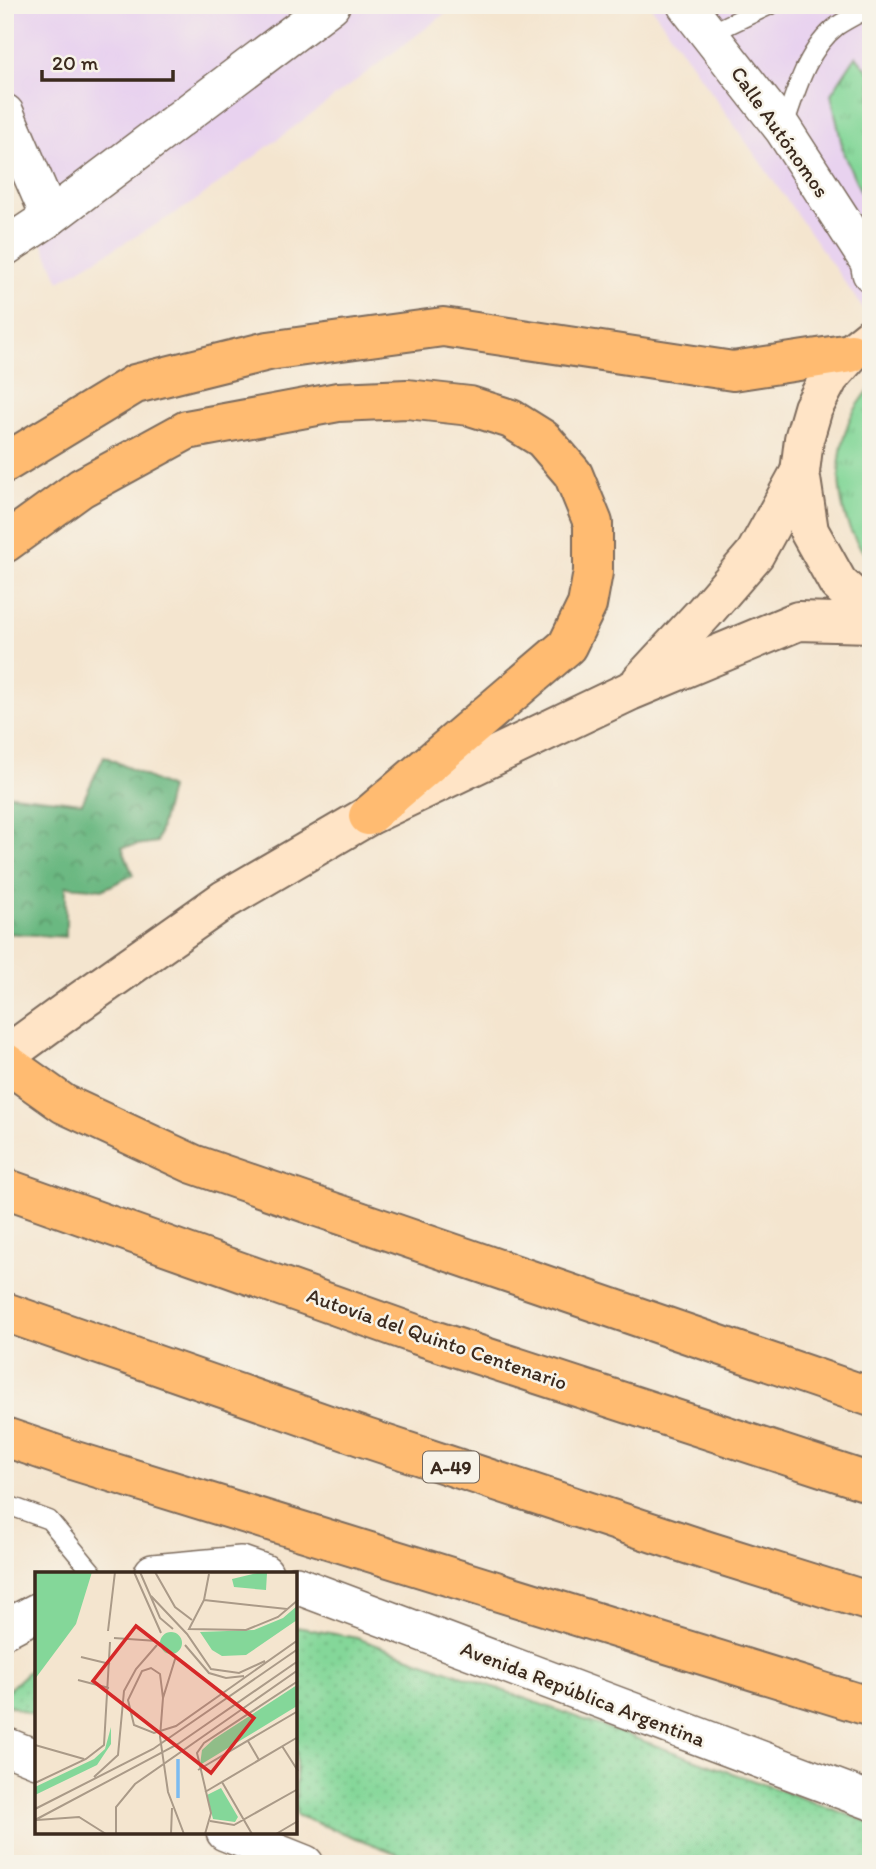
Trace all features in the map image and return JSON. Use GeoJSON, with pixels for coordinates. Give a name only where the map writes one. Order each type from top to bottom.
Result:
{"type":"FeatureCollection","features":[{"type":"Feature","properties":{"kind":"highway"},"geometry":{"type":"LineString","coordinates":[[5,463],[135,384],[268,351],[443,327],[733,371],[861,345]]}},
{"type":"Feature","properties":{"kind":"highway"},"geometry":{"type":"LineString","coordinates":[[5,543],[81,488],[187,430],[338,402],[407,399],[470,406],[511,419],[543,439],[573,474],[593,523],[593,572],[587,605],[568,646],[368,816]]}},
{"type":"Feature","properties":{"kind":"highway"},"geometry":{"type":"LineString","coordinates":[[5,1062],[64,1104],[193,1164],[871,1396]]}},
{"type":"Feature","properties":{"kind":"highway","name":"Autovía del Quinto Centenario"},"geometry":{"type":"LineString","coordinates":[[5,1188],[418,1335],[871,1483]]}},
{"type":"Feature","properties":{"kind":"highway","name":"A-49"},"geometry":{"type":"LineString","coordinates":[[5,1312],[366,1438],[871,1602]]}},
{"type":"Feature","properties":{"kind":"highway"},"geometry":{"type":"LineString","coordinates":[[5,1437],[871,1707]]}},
{"type":"Feature","properties":{"kind":"main road"},"geometry":{"type":"LineString","coordinates":[[861,345],[829,378],[813,408],[804,439],[800,472],[809,531],[838,583],[871,613]]}},
{"type":"Feature","properties":{"kind":"main road"},"geometry":{"type":"LineString","coordinates":[[631,691],[755,554],[800,472]]}},
{"type":"Feature","properties":{"kind":"main road"},"geometry":{"type":"LineString","coordinates":[[5,1056],[224,900],[368,816],[631,691],[798,621],[871,623]]}},
{"type":"Feature","properties":{"kind":"street"},"geometry":{"type":"LineString","coordinates":[[5,247],[50,217],[290,18],[331,5]]}},
{"type":"Feature","properties":{"kind":"street","name":"Calle Autónomos"},"geometry":{"type":"LineString","coordinates":[[686,5],[783,129],[870,266]]}},
{"type":"Feature","properties":{"kind":"street"},"geometry":{"type":"LineString","coordinates":[[5,113],[50,217]]}},
{"type":"Feature","properties":{"kind":"street"},"geometry":{"type":"LineString","coordinates":[[164,1572],[241,1565],[261,1572]]}},
{"type":"Feature","properties":{"kind":"street","name":"Avenida República Argentina"},"geometry":{"type":"LineString","coordinates":[[298,1586],[871,1801]]}},
{"type":"Feature","properties":{"kind":"street"},"geometry":{"type":"LineString","coordinates":[[5,1629],[35,1613]]}},
{"type":"Feature","properties":{"kind":"street"},"geometry":{"type":"LineString","coordinates":[[5,1746],[35,1758]]}},
{"type":"Feature","properties":{"kind":"street"},"geometry":{"type":"LineString","coordinates":[[230,1834],[305,1864]]}},
{"type":"Feature","properties":{"kind":"lane"},"geometry":{"type":"LineString","coordinates":[[709,34],[770,5]]}},
{"type":"Feature","properties":{"kind":"lane"},"geometry":{"type":"LineString","coordinates":[[783,129],[812,54],[835,27],[871,7]]}},
{"type":"Feature","properties":{"kind":"lane"},"geometry":{"type":"LineString","coordinates":[[5,1504],[49,1520],[92,1572]]}},
{"type":"Feature","properties":{"kind":"shaded area"},"geometry":{"type":"Polygon","coordinates":[[[5,5],[457,5],[191,204],[59,281],[5,157],[5,5]]]}},
{"type":"Feature","properties":{"kind":"shaded area"},"geometry":{"type":"Polygon","coordinates":[[[650,5],[871,5],[869,317],[650,5]]]}},
{"type":"Feature","properties":{"kind":"green space"},"geometry":{"type":"Polygon","coordinates":[[[856,56],[871,74],[871,214],[844,155],[831,94],[856,56]]]}},
{"type":"Feature","properties":{"kind":"green space"},"geometry":{"type":"Polygon","coordinates":[[[871,387],[871,561],[851,531],[839,478],[843,441],[848,424],[871,387]]]}},
{"type":"Feature","properties":{"kind":"green space"},"geometry":{"type":"Polygon","coordinates":[[[104,756],[170,788],[157,842],[122,847],[133,875],[104,889],[66,886],[66,937],[5,933],[5,794],[82,803],[104,756]]]}},
{"type":"Feature","properties":{"kind":"green space"},"geometry":{"type":"Polygon","coordinates":[[[298,1627],[357,1638],[871,1823],[871,1864],[424,1864],[298,1816],[298,1627]]]}},
{"type":"Feature","properties":{"kind":"green space"},"geometry":{"type":"Polygon","coordinates":[[[35,1665],[35,1715],[5,1704],[5,1693],[35,1665]]]}}]}
